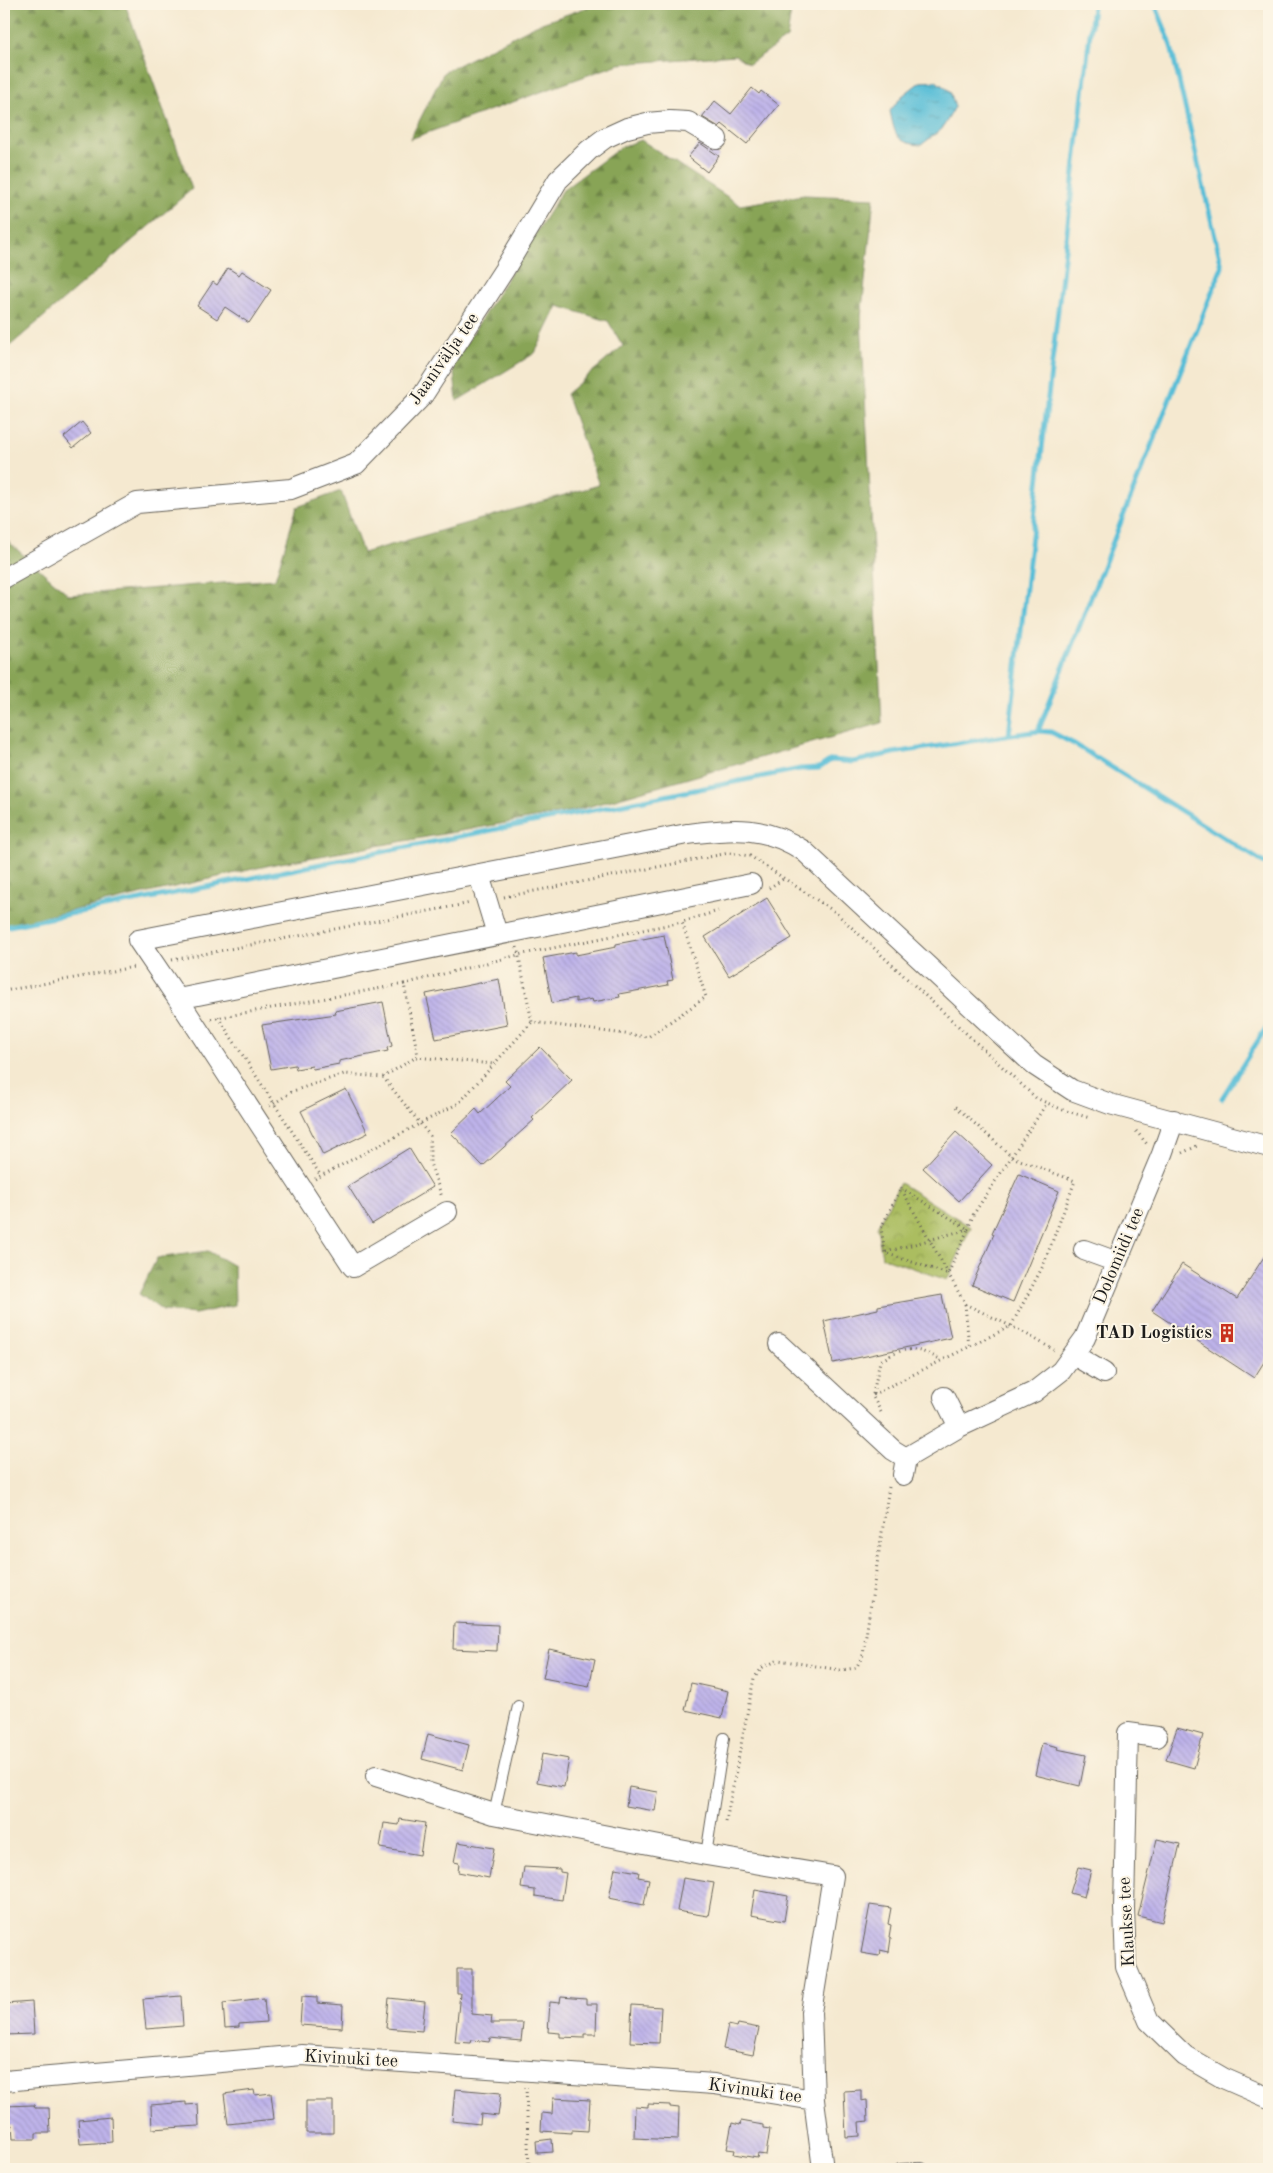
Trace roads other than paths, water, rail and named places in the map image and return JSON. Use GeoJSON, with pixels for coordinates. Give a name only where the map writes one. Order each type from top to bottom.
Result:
{"type":"FeatureCollection","features":[{"type":"Feature","properties":{"kind":"street","name":"Jaanivälja tee"},"geometry":{"type":"LineString","coordinates":[[4,578],[137,503],[291,489],[356,464],[423,395],[504,270],[558,180],[589,150],[605,138],[627,128],[647,123],[688,122],[717,138]]}},
{"type":"Feature","properties":{"kind":"street"},"geometry":{"type":"LineString","coordinates":[[447,1212],[353,1267],[138,940],[687,834],[728,829],[747,829],[786,839],[804,851],[1034,1065],[1057,1082],[1072,1090],[1110,1104],[1269,1147]]}},
{"type":"Feature","properties":{"kind":"street"},"geometry":{"type":"LineString","coordinates":[[479,874],[487,900],[505,933]]}},
{"type":"Feature","properties":{"kind":"street"},"geometry":{"type":"LineString","coordinates":[[178,999],[505,933],[757,888]]}},
{"type":"Feature","properties":{"kind":"street","name":"Dolomiidi tee"},"geometry":{"type":"LineString","coordinates":[[779,1344],[893,1450],[899,1473],[959,1427],[1034,1392],[1061,1371],[1068,1354],[1085,1338],[1162,1154],[1174,1120]]}},
{"type":"Feature","properties":{"kind":"street"},"geometry":{"type":"LineString","coordinates":[[1084,1250],[1117,1262]]}},
{"type":"Feature","properties":{"kind":"street"},"geometry":{"type":"LineString","coordinates":[[1068,1354],[1104,1373]]}},
{"type":"Feature","properties":{"kind":"street"},"geometry":{"type":"LineString","coordinates":[[944,1397],[959,1427]]}},
{"type":"Feature","properties":{"kind":"street","name":"Klaukse tee"},"geometry":{"type":"LineString","coordinates":[[1157,1737],[1128,1733],[1124,1908],[1126,1967],[1149,2021],[1185,2056],[1223,2078],[1269,2098]]}},
{"type":"Feature","properties":{"kind":"street","name":"Kivinuki tee"},"geometry":{"type":"LineString","coordinates":[[4,2081],[302,2055],[714,2084],[814,2100],[811,2012],[833,1876],[706,1855],[494,1814],[376,1776]]}},
{"type":"Feature","properties":{"kind":"street"},"geometry":{"type":"LineString","coordinates":[[814,2100],[823,2169]]}},
{"type":"Feature","properties":{"kind":"lane"},"geometry":{"type":"LineString","coordinates":[[494,1814],[518,1706]]}},
{"type":"Feature","properties":{"kind":"lane"},"geometry":{"type":"LineString","coordinates":[[706,1855],[724,1738]]}},
{"type":"Feature","properties":{"kind":"lane"},"geometry":{"type":"LineString","coordinates":[[900,2169],[922,2168]]}},
{"type":"Feature","properties":{"kind":"water"},"geometry":{"type":"Polygon","coordinates":[[[936,81],[950,91],[955,107],[942,129],[921,145],[906,142],[895,131],[890,111],[902,96],[920,82],[936,81]]]}},
{"type":"Feature","properties":{"kind":"waterway"},"geometry":{"type":"LineString","coordinates":[[4,927],[800,769],[819,768],[831,760],[853,762],[893,753],[1038,731],[1222,267],[1170,42],[1155,4]]}},
{"type":"Feature","properties":{"kind":"waterway"},"geometry":{"type":"LineString","coordinates":[[1009,735],[1093,7]]}},
{"type":"Feature","properties":{"kind":"waterway"},"geometry":{"type":"LineString","coordinates":[[1038,731],[1051,732],[1076,745],[1269,866]]}},
{"type":"Feature","properties":{"kind":"waterway"},"geometry":{"type":"LineString","coordinates":[[1222,1098],[1269,1023]]}},
{"type":"Feature","properties":{"kind":"place","name":"TAD Logistics"},"geometry":{"type":"Point","coordinates":[1227,1333]}}]}
